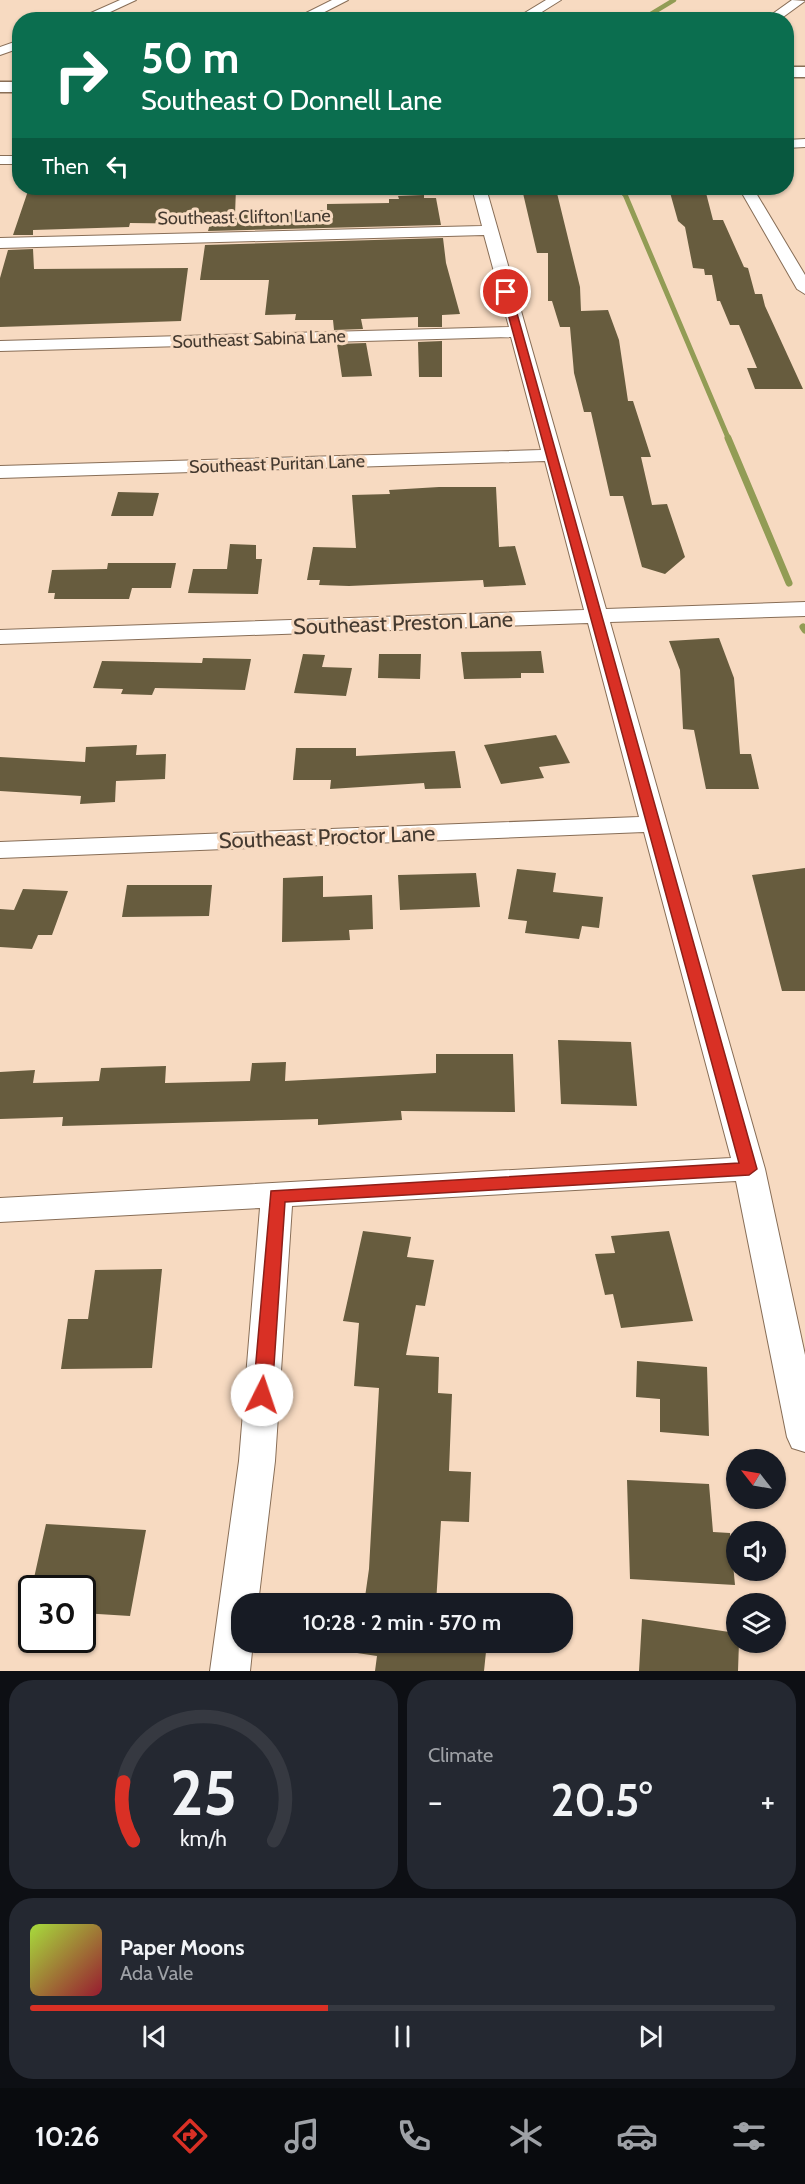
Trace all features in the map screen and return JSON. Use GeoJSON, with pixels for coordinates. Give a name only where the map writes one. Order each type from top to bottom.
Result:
{"type":"FeatureCollection","features":[{"type":"Feature","properties":{"kind":"street"},"geometry":{"type":"LineString","coordinates":[[101,12],[130,0]]}},
{"type":"Feature","properties":{"kind":"street"},"geometry":{"type":"LineString","coordinates":[[316,12],[342,0]]}},
{"type":"Feature","properties":{"kind":"street"},"geometry":{"type":"LineString","coordinates":[[533,12],[555,0]]}},
{"type":"Feature","properties":{"kind":"street"},"geometry":{"type":"LineString","coordinates":[[782,12],[800,0]]}},
{"type":"Feature","properties":{"kind":"street"},"geometry":{"type":"LineString","coordinates":[[786,9],[805,10]]}},
{"type":"Feature","properties":{"kind":"street"},"geometry":{"type":"LineString","coordinates":[[481,195],[749,1169],[805,1437]]}},
{"type":"Feature","properties":{"kind":"street"},"geometry":{"type":"LineString","coordinates":[[750,195],[805,289]]}},
{"type":"Feature","properties":{"kind":"street","name":"Southeast Clifton Lane"},"geometry":{"type":"LineString","coordinates":[[0,243],[489,230]]}},
{"type":"Feature","properties":{"kind":"street","name":"Southeast Sabina Lane"},"geometry":{"type":"LineString","coordinates":[[0,346],[518,332]]}},
{"type":"Feature","properties":{"kind":"street","name":"Southeast Puritan Lane"},"geometry":{"type":"LineString","coordinates":[[0,472],[553,455]]}},
{"type":"Feature","properties":{"kind":"street","name":"Southeast Preston Lane"},"geometry":{"type":"LineString","coordinates":[[0,637],[805,609]]}},
{"type":"Feature","properties":{"kind":"street","name":"Southeast Proctor Lane"},"geometry":{"type":"LineString","coordinates":[[0,850],[655,824]]}},
{"type":"Feature","properties":{"kind":"street"},"geometry":{"type":"LineString","coordinates":[[0,1210],[749,1169]]}},
{"type":"Feature","properties":{"kind":"street"},"geometry":{"type":"LineString","coordinates":[[230,1671],[257,1461],[277,1196]]}},
{"type":"Feature","properties":{"kind":"building"},"geometry":{"type":"Polygon","coordinates":[[[27,195],[236,195],[235,215],[327,210],[327,204],[389,203],[389,199],[399,199],[398,196],[424,195],[424,198],[436,198],[441,225],[208,231],[210,224],[130,223],[129,227],[33,230],[33,235],[13,235],[27,195]]]}},
{"type":"Feature","properties":{"kind":"building"},"geometry":{"type":"Polygon","coordinates":[[[523,195],[557,195],[580,287],[581,311],[608,310],[619,340],[628,401],[633,401],[651,457],[641,457],[652,505],[667,504],[685,557],[665,574],[642,567],[623,496],[610,496],[591,412],[584,412],[574,373],[570,327],[560,327],[552,301],[548,301],[548,253],[537,253],[523,195]]]}},
{"type":"Feature","properties":{"kind":"building"},"geometry":{"type":"Polygon","coordinates":[[[671,195],[707,195],[713,220],[723,220],[744,267],[748,268],[755,294],[762,294],[765,306],[803,389],[755,389],[747,368],[757,368],[739,325],[730,325],[720,301],[717,301],[712,275],[705,275],[704,269],[693,268],[685,227],[678,221],[671,195]]]}},
{"type":"Feature","properties":{"kind":"building"},"geometry":{"type":"Polygon","coordinates":[[[443,238],[446,263],[460,314],[442,315],[442,327],[418,327],[418,317],[361,319],[363,329],[334,330],[333,320],[295,320],[296,314],[265,315],[269,280],[200,280],[205,245],[443,238]]]}},
{"type":"Feature","properties":{"kind":"building"},"geometry":{"type":"Polygon","coordinates":[[[33,249],[34,269],[188,268],[181,321],[0,327],[0,278],[8,250],[33,249]]]}},
{"type":"Feature","properties":{"kind":"building"},"geometry":{"type":"Polygon","coordinates":[[[442,341],[442,377],[419,377],[418,342],[442,341]]]}},
{"type":"Feature","properties":{"kind":"building"},"geometry":{"type":"Polygon","coordinates":[[[366,343],[372,376],[342,377],[337,344],[366,343]]]}},
{"type":"Feature","properties":{"kind":"building"},"geometry":{"type":"Polygon","coordinates":[[[496,487],[499,547],[515,546],[526,585],[484,587],[483,580],[349,586],[319,585],[320,580],[307,580],[313,547],[356,548],[352,495],[390,494],[389,490],[496,487]]]}},
{"type":"Feature","properties":{"kind":"building"},"geometry":{"type":"Polygon","coordinates":[[[118,492],[159,493],[153,516],[111,516],[118,492]]]}},
{"type":"Feature","properties":{"kind":"building"},"geometry":{"type":"Polygon","coordinates":[[[230,544],[256,545],[256,559],[262,559],[258,594],[188,593],[193,569],[227,569],[230,544]]]}},
{"type":"Feature","properties":{"kind":"building"},"geometry":{"type":"Polygon","coordinates":[[[108,563],[176,563],[171,588],[132,588],[129,599],[54,599],[55,593],[48,593],[52,570],[107,569],[108,563]]]}},
{"type":"Feature","properties":{"kind":"building"},"geometry":{"type":"Polygon","coordinates":[[[719,638],[734,678],[740,754],[751,754],[759,789],[706,789],[694,730],[683,729],[680,670],[669,641],[719,638]]]}},
{"type":"Feature","properties":{"kind":"building"},"geometry":{"type":"Polygon","coordinates":[[[541,651],[544,673],[521,673],[521,678],[464,679],[461,652],[541,651]]]}},
{"type":"Feature","properties":{"kind":"building"},"geometry":{"type":"Polygon","coordinates":[[[303,654],[325,655],[322,667],[352,668],[346,696],[294,693],[303,654]]]}},
{"type":"Feature","properties":{"kind":"building"},"geometry":{"type":"Polygon","coordinates":[[[379,654],[421,654],[420,679],[378,678],[379,654]]]}},
{"type":"Feature","properties":{"kind":"building"},"geometry":{"type":"Polygon","coordinates":[[[203,658],[251,659],[245,690],[155,688],[152,695],[121,694],[123,689],[93,688],[102,661],[202,663],[203,658]]]}},
{"type":"Feature","properties":{"kind":"building"},"geometry":{"type":"Polygon","coordinates":[[[556,735],[570,763],[539,767],[544,778],[501,784],[484,745],[556,735]]]}},
{"type":"Feature","properties":{"kind":"building"},"geometry":{"type":"Polygon","coordinates":[[[137,745],[136,755],[166,754],[165,779],[116,781],[115,802],[80,804],[81,796],[0,791],[0,757],[85,762],[86,747],[137,745]]]}},
{"type":"Feature","properties":{"kind":"building"},"geometry":{"type":"Polygon","coordinates":[[[296,748],[356,748],[356,756],[455,751],[461,788],[425,789],[424,783],[330,789],[331,780],[293,780],[296,748]]]}},
{"type":"Feature","properties":{"kind":"building"},"geometry":{"type":"Polygon","coordinates":[[[805,868],[805,991],[782,991],[752,875],[805,868]]]}},
{"type":"Feature","properties":{"kind":"building"},"geometry":{"type":"Polygon","coordinates":[[[517,869],[556,873],[553,892],[603,897],[599,928],[582,926],[579,939],[525,933],[527,921],[508,919],[517,869]]]}},
{"type":"Feature","properties":{"kind":"building"},"geometry":{"type":"Polygon","coordinates":[[[476,873],[480,907],[400,910],[398,875],[476,873]]]}},
{"type":"Feature","properties":{"kind":"building"},"geometry":{"type":"Polygon","coordinates":[[[323,876],[323,897],[372,895],[373,929],[349,930],[350,940],[282,942],[283,878],[323,876]]]}},
{"type":"Feature","properties":{"kind":"building"},"geometry":{"type":"Polygon","coordinates":[[[127,885],[212,885],[209,916],[122,917],[127,885]]]}},
{"type":"Feature","properties":{"kind":"building"},"geometry":{"type":"Polygon","coordinates":[[[23,889],[68,891],[52,935],[38,935],[32,949],[0,947],[0,909],[14,910],[23,889]]]}},
{"type":"Feature","properties":{"kind":"building"},"geometry":{"type":"Polygon","coordinates":[[[558,1040],[631,1042],[637,1106],[561,1104],[558,1040]]]}},
{"type":"Feature","properties":{"kind":"building"},"geometry":{"type":"Polygon","coordinates":[[[436,1054],[513,1054],[515,1112],[401,1111],[402,1120],[318,1125],[318,1119],[62,1126],[63,1117],[0,1119],[0,1072],[35,1070],[33,1083],[99,1081],[101,1068],[166,1066],[165,1083],[250,1081],[252,1063],[286,1062],[285,1081],[436,1073],[436,1054]]]}},
{"type":"Feature","properties":{"kind":"building"},"geometry":{"type":"Polygon","coordinates":[[[363,1231],[411,1237],[407,1257],[434,1260],[425,1306],[416,1305],[406,1355],[439,1357],[438,1393],[452,1394],[449,1471],[471,1472],[469,1522],[441,1521],[437,1593],[366,1593],[369,1569],[379,1388],[354,1386],[359,1323],[343,1321],[363,1231]]]}},
{"type":"Feature","properties":{"kind":"building"},"geometry":{"type":"Polygon","coordinates":[[[669,1231],[693,1321],[621,1328],[613,1294],[605,1295],[595,1254],[615,1253],[611,1236],[669,1231]]]}},
{"type":"Feature","properties":{"kind":"building"},"geometry":{"type":"Polygon","coordinates":[[[162,1269],[152,1368],[61,1369],[68,1319],[88,1319],[95,1270],[162,1269]]]}},
{"type":"Feature","properties":{"kind":"building"},"geometry":{"type":"Polygon","coordinates":[[[637,1361],[707,1367],[709,1436],[660,1432],[660,1399],[636,1397],[637,1361]]]}},
{"type":"Feature","properties":{"kind":"building"},"geometry":{"type":"Polygon","coordinates":[[[627,1480],[709,1484],[713,1532],[726,1533],[726,1581],[735,1581],[735,1585],[630,1579],[627,1480]]]}},
{"type":"Feature","properties":{"kind":"building"},"geometry":{"type":"Polygon","coordinates":[[[46,1524],[146,1530],[130,1616],[96,1614],[96,1575],[35,1575],[46,1524]]]}},
{"type":"Feature","properties":{"kind":"building"},"geometry":{"type":"Polygon","coordinates":[[[642,1619],[726,1632],[726,1653],[739,1653],[738,1671],[639,1671],[642,1619]]]}},
{"type":"Feature","properties":{"kind":"building"},"geometry":{"type":"Polygon","coordinates":[[[357,1653],[486,1653],[484,1671],[375,1671],[377,1656],[357,1653]]]}},
{"type":"Feature","properties":{"kind":"waterway"},"geometry":{"type":"LineString","coordinates":[[654,12],[674,0]]}},
{"type":"Feature","properties":{"kind":"waterway"},"geometry":{"type":"LineString","coordinates":[[625,195],[729,440]]}},
{"type":"Feature","properties":{"kind":"waterway"},"geometry":{"type":"LineString","coordinates":[[728,438],[789,583]]}},
{"type":"Feature","properties":{"kind":"route"},"geometry":{"type":"LineString","coordinates":[[262,1395],[277,1196],[749,1169],[506,292]]}}]}
